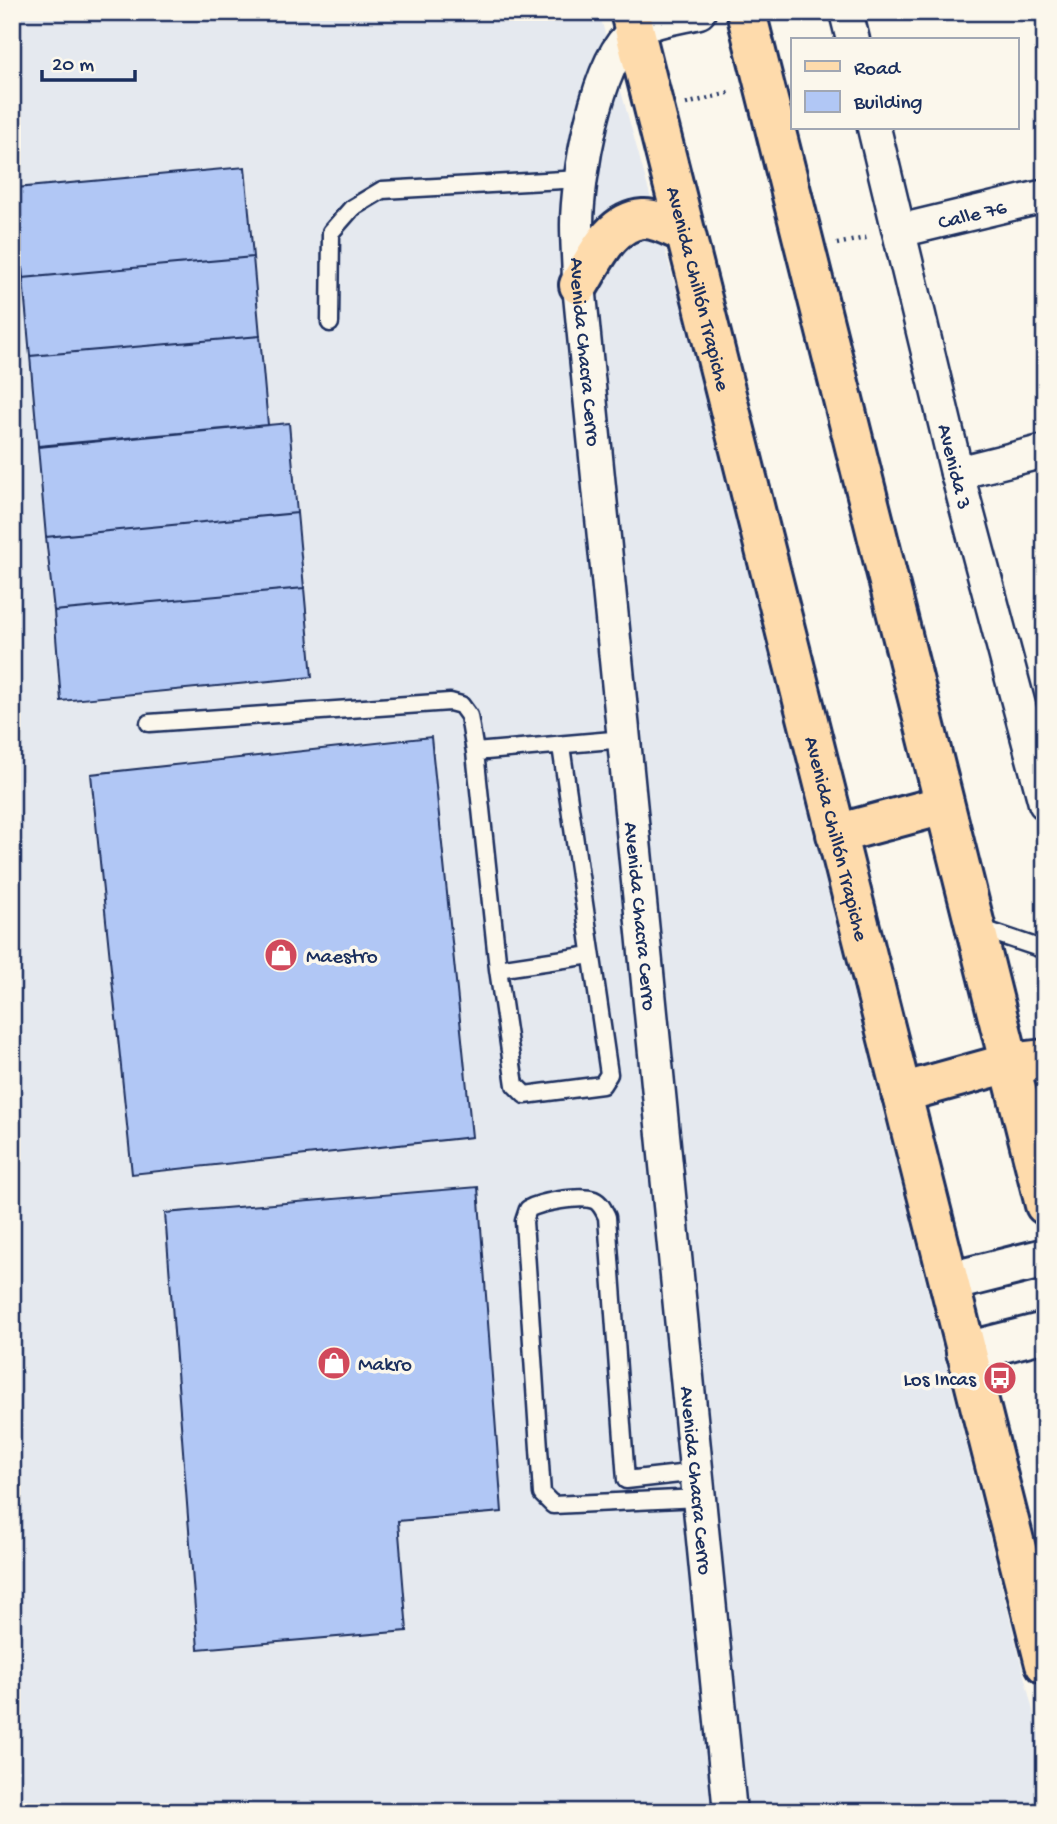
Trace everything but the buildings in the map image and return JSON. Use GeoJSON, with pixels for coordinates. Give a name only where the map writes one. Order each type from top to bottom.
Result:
{"type":"FeatureCollection","features":[{"type":"Feature","properties":{"kind":"main road"},"geometry":{"type":"LineString","coordinates":[[746,12],[975,926],[1027,1061],[1045,1205]]}},
{"type":"Feature","properties":{"kind":"main road","name":"Avenida Chillón Trapiche"},"geometry":{"type":"LineString","coordinates":[[632,22],[1045,1664]]}},
{"type":"Feature","properties":{"kind":"main road"},"geometry":{"type":"LineString","coordinates":[[579,285],[609,236],[628,223],[643,219],[685,233]]}},
{"type":"Feature","properties":{"kind":"main road"},"geometry":{"type":"LineString","coordinates":[[836,834],[944,805]]}},
{"type":"Feature","properties":{"kind":"main road"},"geometry":{"type":"LineString","coordinates":[[901,1093],[1027,1061]]}},
{"type":"Feature","properties":{"kind":"main road"},"geometry":{"type":"LineString","coordinates":[[949,1282],[1045,1258]]}},
{"type":"Feature","properties":{"kind":"main road"},"geometry":{"type":"LineString","coordinates":[[966,1352],[1045,1332]]}},
{"type":"Feature","properties":{"kind":"street"},"geometry":{"type":"LineString","coordinates":[[632,22],[699,12]]}},
{"type":"Feature","properties":{"kind":"street"},"geometry":{"type":"LineString","coordinates":[[846,12],[852,38]]}},
{"type":"Feature","properties":{"kind":"street","name":"Avenida Chacra Cerro"},"geometry":{"type":"LineString","coordinates":[[632,22],[604,81],[591,126],[581,179],[577,225],[579,285],[730,1812]]}},
{"type":"Feature","properties":{"kind":"street","name":"Avenida 3"},"geometry":{"type":"LineString","coordinates":[[874,130],[957,473],[1045,803]]}},
{"type":"Feature","properties":{"kind":"street","name":"Calle 76"},"geometry":{"type":"LineString","coordinates":[[899,231],[1045,196]]}},
{"type":"Feature","properties":{"kind":"street"},"geometry":{"type":"LineString","coordinates":[[957,473],[1045,451]]}},
{"type":"Feature","properties":{"kind":"lane"},"geometry":{"type":"LineString","coordinates":[[330,323],[331,232],[352,208],[382,190],[581,179]]}},
{"type":"Feature","properties":{"kind":"lane"},"geometry":{"type":"LineString","coordinates":[[149,723],[450,702],[461,705],[468,716],[475,752],[498,969],[515,1085],[524,1095],[602,1085],[609,1074],[561,746]]}},
{"type":"Feature","properties":{"kind":"lane"},"geometry":{"type":"LineString","coordinates":[[475,752],[624,739]]}},
{"type":"Feature","properties":{"kind":"lane"},"geometry":{"type":"LineString","coordinates":[[975,926],[1045,950]]}},
{"type":"Feature","properties":{"kind":"lane"},"geometry":{"type":"LineString","coordinates":[[498,969],[591,955]]}},
{"type":"Feature","properties":{"kind":"lane"},"geometry":{"type":"LineString","coordinates":[[627,1503],[607,1217],[601,1204],[592,1199],[541,1202],[528,1209],[524,1221],[542,1494],[553,1505],[627,1503],[698,1485]]}},
{"type":"Feature","properties":{"kind":"lane"},"geometry":{"type":"LineString","coordinates":[[626,1480],[698,1485]]}},
{"type":"Feature","properties":{"kind":"path"},"geometry":{"type":"LineString","coordinates":[[654,111],[764,85]]}},
{"type":"Feature","properties":{"kind":"path"},"geometry":{"type":"LineString","coordinates":[[805,250],[899,231]]}},
{"type":"Feature","properties":{"kind":"shaded area"},"geometry":{"type":"Polygon","coordinates":[[[12,12],[599,12],[685,321],[1045,1759],[1045,1812],[12,1812],[12,12]]]}},
{"type":"Feature","properties":{"kind":"place","name":"Maestro"},"geometry":{"type":"Point","coordinates":[281,955]}},
{"type":"Feature","properties":{"kind":"place","name":"Makro"},"geometry":{"type":"Point","coordinates":[334,1363]}},
{"type":"Feature","properties":{"kind":"place","name":"Los Incas"},"geometry":{"type":"Point","coordinates":[1000,1378]}}]}
